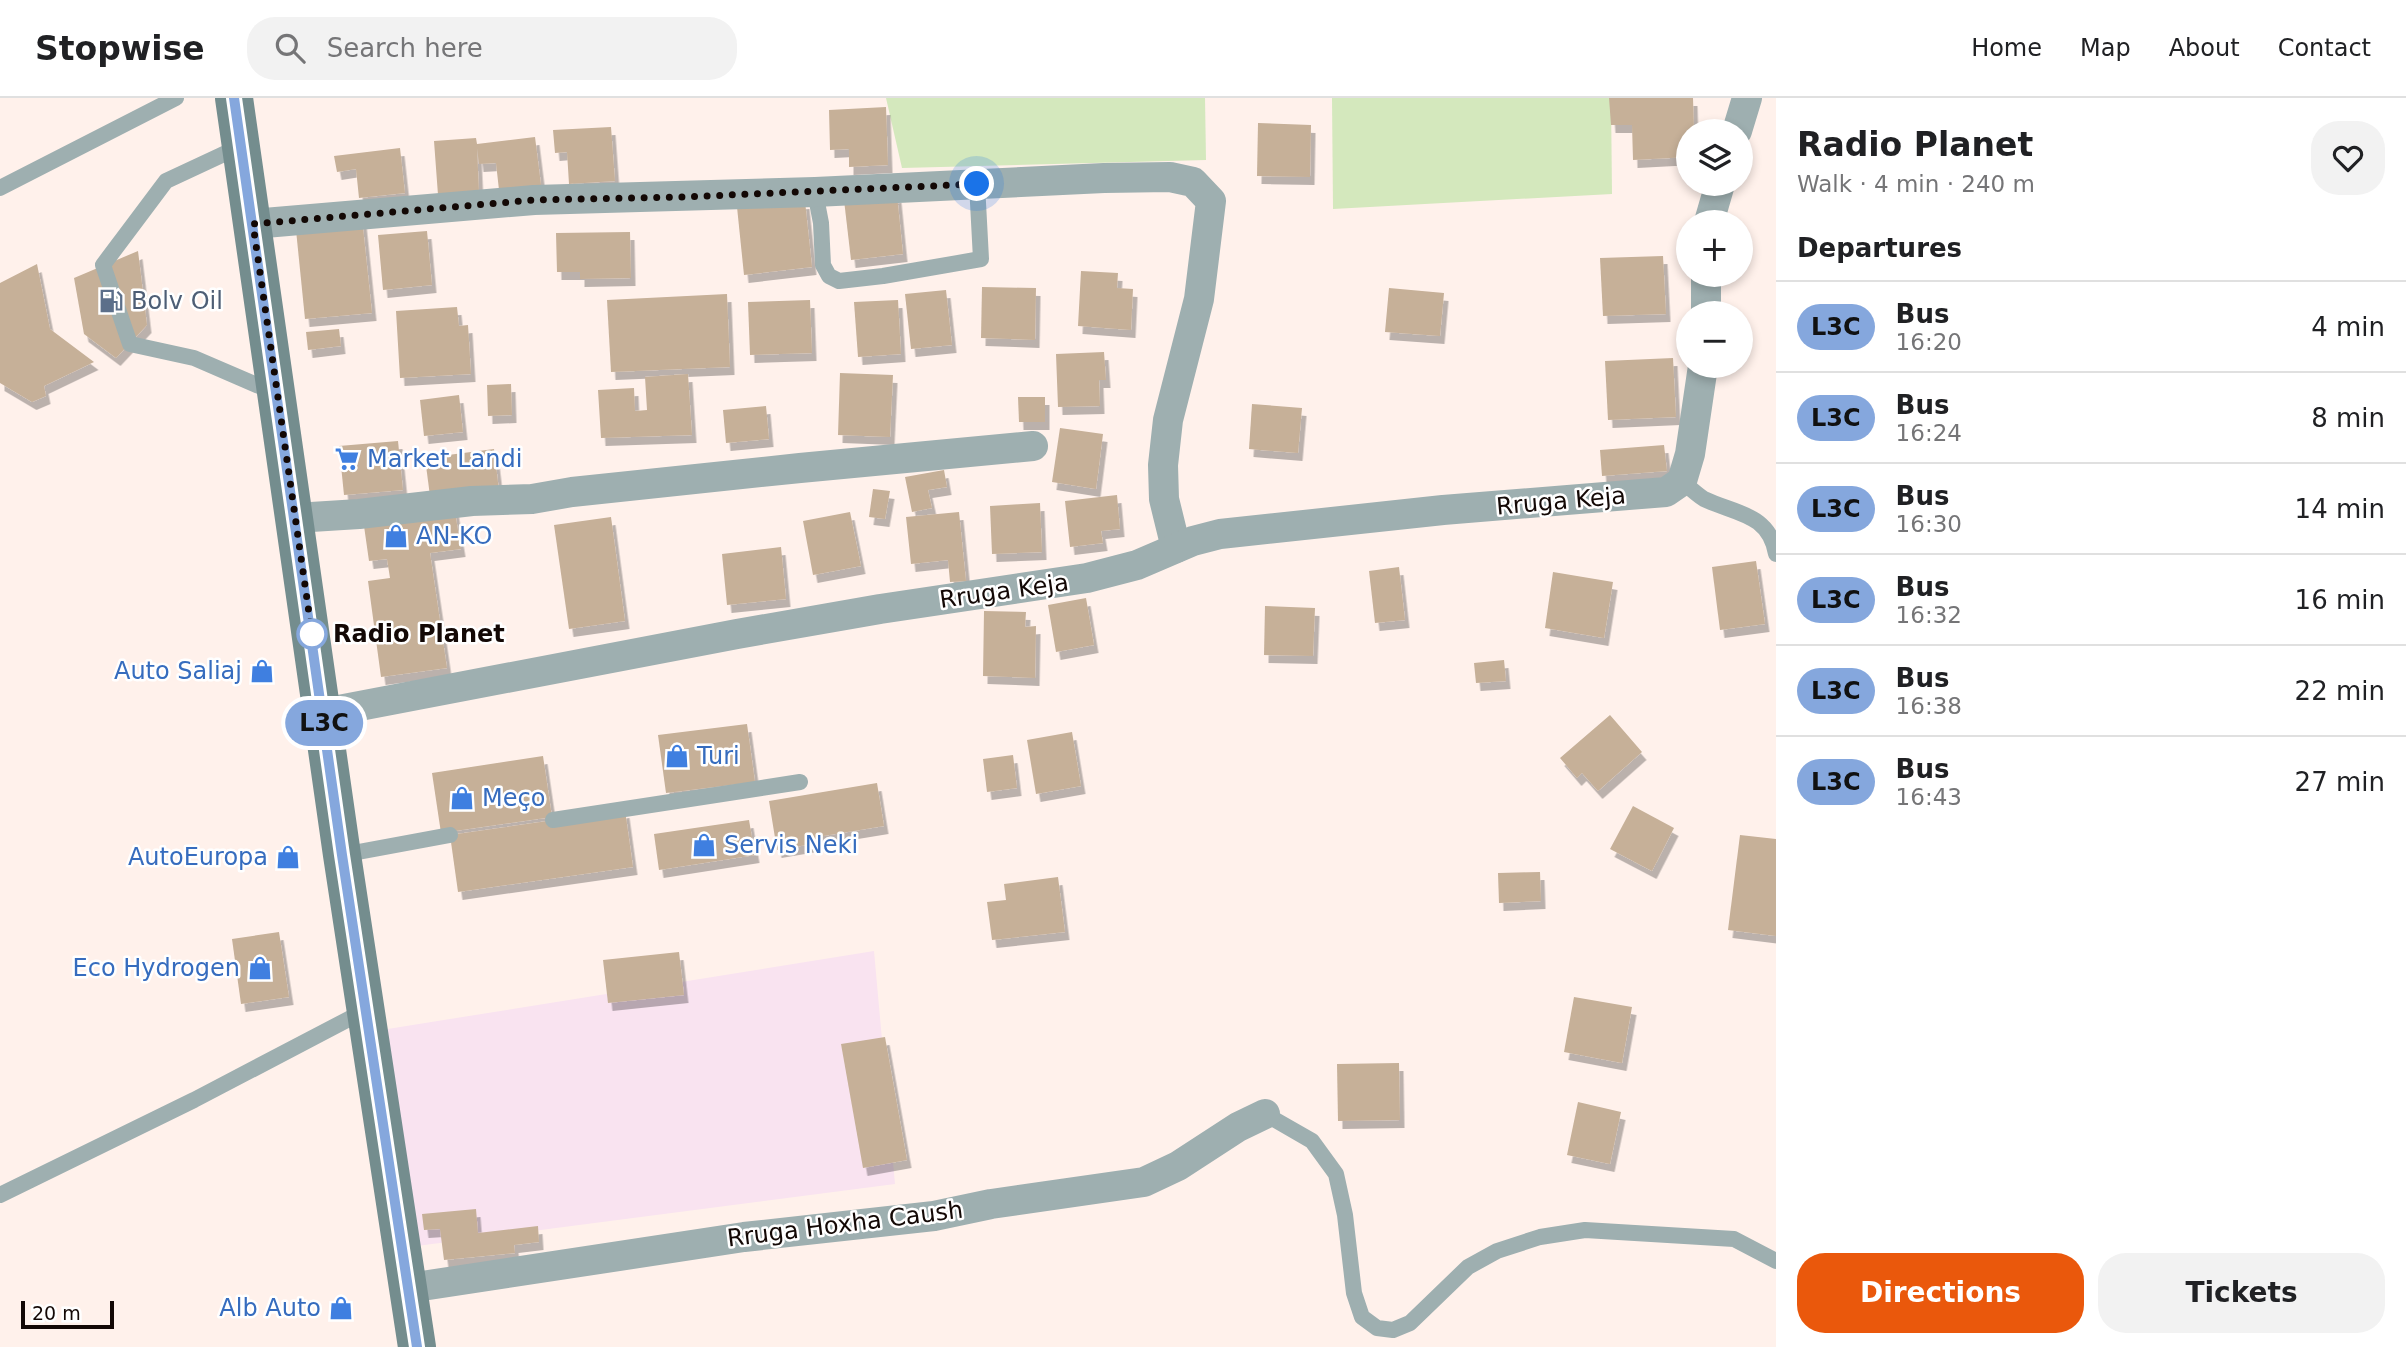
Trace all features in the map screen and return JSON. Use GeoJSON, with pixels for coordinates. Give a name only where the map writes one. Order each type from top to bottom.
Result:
{"type":"FeatureCollection","features":[{"type":"Feature","properties":{"kind":"main road"},"geometry":{"type":"LineString","coordinates":[[234,98],[342,855],[417,1347]]}},
{"type":"Feature","properties":{"kind":"street"},"geometry":{"type":"LineString","coordinates":[[1740,119],[1746,98]]}},
{"type":"Feature","properties":{"kind":"street"},"geometry":{"type":"LineString","coordinates":[[253,224],[534,200],[815,192],[1170,177],[1193,182],[1211,201],[1199,299],[1167,431],[1163,465],[1164,499],[1175,548]]}},
{"type":"Feature","properties":{"kind":"street"},"geometry":{"type":"LineString","coordinates":[[1682,481],[1690,454],[1701,378]]}},
{"type":"Feature","properties":{"kind":"street"},"geometry":{"type":"LineString","coordinates":[[295,518],[359,514],[472,501],[532,499],[719,477],[1033,446]]}},
{"type":"Feature","properties":{"kind":"street","name":"Rruga Keja"},"geometry":{"type":"LineString","coordinates":[[323,713],[880,608],[1087,578],[1137,565],[1175,548],[1220,534],[1443,510],[1666,492],[1682,481]]}},
{"type":"Feature","properties":{"kind":"street","name":"Rruga Hoxha Caush"},"geometry":{"type":"LineString","coordinates":[[409,1288],[744,1237],[934,1216],[991,1204],[1144,1182],[1178,1166],[1238,1127],[1265,1114]]}},
{"type":"Feature","properties":{"kind":"lane"},"geometry":{"type":"LineString","coordinates":[[0,188],[176,98]]}},
{"type":"Feature","properties":{"kind":"lane"},"geometry":{"type":"LineString","coordinates":[[241,146],[166,181],[103,265],[130,344],[194,358],[278,394]]}},
{"type":"Feature","properties":{"kind":"lane"},"geometry":{"type":"LineString","coordinates":[[815,192],[821,223],[823,265],[829,275],[839,281],[981,259],[977,184]]}},
{"type":"Feature","properties":{"kind":"lane"},"geometry":{"type":"LineString","coordinates":[[1682,481],[1702,498],[1749,516],[1766,528],[1776,554]]}},
{"type":"Feature","properties":{"kind":"lane"},"geometry":{"type":"LineString","coordinates":[[553,820],[800,782]]}},
{"type":"Feature","properties":{"kind":"lane"},"geometry":{"type":"LineString","coordinates":[[342,855],[450,835]]}},
{"type":"Feature","properties":{"kind":"lane"},"geometry":{"type":"LineString","coordinates":[[0,1195],[194,1100],[366,1010]]}},
{"type":"Feature","properties":{"kind":"lane"},"geometry":{"type":"LineString","coordinates":[[1265,1114],[1312,1141],[1336,1174],[1345,1215],[1354,1293],[1362,1317],[1377,1328],[1393,1330],[1410,1323],[1468,1267],[1497,1251],[1540,1237],[1585,1230],[1734,1239],[1776,1261]]}},
{"type":"Feature","properties":{"kind":"shaded area"},"geometry":{"type":"Polygon","coordinates":[[[874,951],[895,1184],[401,1248],[369,1032],[874,951]]]}},
{"type":"Feature","properties":{"kind":"green space"},"geometry":{"type":"Polygon","coordinates":[[[886,98],[1205,98],[1206,160],[902,168],[886,98]]]}},
{"type":"Feature","properties":{"kind":"green space"},"geometry":{"type":"Polygon","coordinates":[[[1332,98],[1611,98],[1612,194],[1333,209],[1332,98]]]}},
{"type":"Feature","properties":{"kind":"building"},"geometry":{"type":"Polygon","coordinates":[[[1609,98],[1693,98],[1694,119],[1676,119],[1676,158],[1633,160],[1632,125],[1611,125],[1609,98]]]}},
{"type":"Feature","properties":{"kind":"building"},"geometry":{"type":"Polygon","coordinates":[[[886,107],[888,165],[849,167],[849,149],[830,150],[829,110],[886,107]]]}},
{"type":"Feature","properties":{"kind":"building"},"geometry":{"type":"Polygon","coordinates":[[[1258,123],[1311,125],[1310,177],[1257,176],[1258,123]]]}},
{"type":"Feature","properties":{"kind":"building"},"geometry":{"type":"Polygon","coordinates":[[[611,127],[615,181],[569,184],[567,152],[555,153],[553,130],[611,127]]]}},
{"type":"Feature","properties":{"kind":"building"},"geometry":{"type":"Polygon","coordinates":[[[535,137],[541,185],[499,190],[496,163],[479,164],[477,148],[479,193],[438,195],[434,141],[476,138],[477,144],[535,137]]]}},
{"type":"Feature","properties":{"kind":"building"},"geometry":{"type":"Polygon","coordinates":[[[400,148],[405,193],[359,198],[356,169],[337,172],[334,156],[400,148]]]}},
{"type":"Feature","properties":{"kind":"building"},"geometry":{"type":"Polygon","coordinates":[[[897,195],[903,254],[851,260],[844,200],[897,195]]]}},
{"type":"Feature","properties":{"kind":"building"},"geometry":{"type":"Polygon","coordinates":[[[805,201],[812,267],[744,275],[737,207],[805,201]]]}},
{"type":"Feature","properties":{"kind":"building"},"geometry":{"type":"Polygon","coordinates":[[[362,218],[372,313],[305,319],[296,230],[362,218]]]}},
{"type":"Feature","properties":{"kind":"building"},"geometry":{"type":"Polygon","coordinates":[[[427,231],[432,285],[383,290],[378,235],[427,231]]]}},
{"type":"Feature","properties":{"kind":"building"},"geometry":{"type":"Polygon","coordinates":[[[630,232],[631,278],[580,279],[580,272],[557,272],[556,233],[630,232]]]}},
{"type":"Feature","properties":{"kind":"building","name":"Bolv Oil"},"geometry":{"type":"Polygon","coordinates":[[[138,251],[147,325],[116,358],[84,334],[74,278],[138,251]]]}},
{"type":"Feature","properties":{"kind":"building"},"geometry":{"type":"Polygon","coordinates":[[[1663,256],[1666,314],[1603,316],[1600,258],[1663,256]]]}},
{"type":"Feature","properties":{"kind":"building"},"geometry":{"type":"Polygon","coordinates":[[[37,264],[50,329],[94,362],[44,386],[46,396],[32,402],[0,383],[0,283],[37,264]]]}},
{"type":"Feature","properties":{"kind":"building"},"geometry":{"type":"Polygon","coordinates":[[[1081,271],[1118,273],[1117,288],[1133,289],[1131,330],[1078,326],[1081,271]]]}},
{"type":"Feature","properties":{"kind":"building"},"geometry":{"type":"Polygon","coordinates":[[[982,287],[1036,288],[1035,340],[981,338],[982,287]]]}},
{"type":"Feature","properties":{"kind":"building"},"geometry":{"type":"Polygon","coordinates":[[[1389,288],[1444,293],[1440,336],[1385,332],[1389,288]]]}},
{"type":"Feature","properties":{"kind":"building"},"geometry":{"type":"Polygon","coordinates":[[[946,290],[952,345],[911,349],[905,294],[946,290]]]}},
{"type":"Feature","properties":{"kind":"building"},"geometry":{"type":"Polygon","coordinates":[[[727,294],[730,367],[611,372],[607,300],[727,294]]]}},
{"type":"Feature","properties":{"kind":"building"},"geometry":{"type":"Polygon","coordinates":[[[810,300],[812,353],[750,355],[748,302],[810,300]]]}},
{"type":"Feature","properties":{"kind":"building"},"geometry":{"type":"Polygon","coordinates":[[[898,300],[901,354],[858,357],[854,302],[898,300]]]}},
{"type":"Feature","properties":{"kind":"building"},"geometry":{"type":"Polygon","coordinates":[[[457,307],[459,326],[468,325],[471,374],[400,378],[396,311],[457,307]]]}},
{"type":"Feature","properties":{"kind":"building"},"geometry":{"type":"Polygon","coordinates":[[[339,329],[341,346],[308,350],[306,332],[339,329]]]}},
{"type":"Feature","properties":{"kind":"building"},"geometry":{"type":"Polygon","coordinates":[[[1104,352],[1106,380],[1099,380],[1100,406],[1058,407],[1056,354],[1104,352]]]}},
{"type":"Feature","properties":{"kind":"building"},"geometry":{"type":"Polygon","coordinates":[[[1673,358],[1676,417],[1608,420],[1605,361],[1673,358]]]}},
{"type":"Feature","properties":{"kind":"building"},"geometry":{"type":"Polygon","coordinates":[[[840,373],[893,375],[890,437],[838,435],[840,373]]]}},
{"type":"Feature","properties":{"kind":"building"},"geometry":{"type":"Polygon","coordinates":[[[688,374],[692,435],[601,438],[598,390],[634,388],[635,411],[647,410],[645,377],[688,374]]]}},
{"type":"Feature","properties":{"kind":"building"},"geometry":{"type":"Polygon","coordinates":[[[511,384],[512,415],[488,416],[487,385],[511,384]]]}},
{"type":"Feature","properties":{"kind":"building"},"geometry":{"type":"Polygon","coordinates":[[[459,395],[463,432],[424,436],[420,400],[459,395]]]}},
{"type":"Feature","properties":{"kind":"building"},"geometry":{"type":"Polygon","coordinates":[[[1018,397],[1045,397],[1045,422],[1019,422],[1018,397]]]}},
{"type":"Feature","properties":{"kind":"building"},"geometry":{"type":"Polygon","coordinates":[[[1252,404],[1302,408],[1298,453],[1249,449],[1252,404]]]}},
{"type":"Feature","properties":{"kind":"building"},"geometry":{"type":"Polygon","coordinates":[[[766,406],[769,439],[726,443],[723,410],[766,406]]]}},
{"type":"Feature","properties":{"kind":"building"},"geometry":{"type":"Polygon","coordinates":[[[1060,428],[1103,434],[1096,489],[1052,482],[1060,428]]]}},
{"type":"Feature","properties":{"kind":"building"},"geometry":{"type":"Polygon","coordinates":[[[398,441],[403,490],[344,495],[339,446],[398,441]]]}},
{"type":"Feature","properties":{"kind":"building"},"geometry":{"type":"Polygon","coordinates":[[[1664,445],[1667,471],[1602,476],[1600,450],[1664,445]]]}},
{"type":"Feature","properties":{"kind":"building"},"geometry":{"type":"Polygon","coordinates":[[[494,449],[499,491],[430,496],[425,458],[494,449]]]}},
{"type":"Feature","properties":{"kind":"building"},"geometry":{"type":"Polygon","coordinates":[[[944,470],[947,487],[928,490],[932,508],[912,512],[905,477],[944,470]]]}},
{"type":"Feature","properties":{"kind":"building"},"geometry":{"type":"Polygon","coordinates":[[[873,489],[890,491],[885,519],[869,517],[873,489]]]}},
{"type":"Feature","properties":{"kind":"building"},"geometry":{"type":"Polygon","coordinates":[[[1117,495],[1120,529],[1101,531],[1103,543],[1070,547],[1065,501],[1117,495]]]}},
{"type":"Feature","properties":{"kind":"building"},"geometry":{"type":"Polygon","coordinates":[[[1040,503],[1042,552],[992,554],[990,506],[1040,503]]]}},
{"type":"Feature","properties":{"kind":"building"},"geometry":{"type":"Polygon","coordinates":[[[454,506],[461,549],[430,553],[447,668],[381,677],[368,581],[390,578],[387,559],[369,561],[363,519],[454,506]]]}},
{"type":"Feature","properties":{"kind":"building"},"geometry":{"type":"Polygon","coordinates":[[[850,512],[861,566],[813,575],[803,521],[850,512]]]}},
{"type":"Feature","properties":{"kind":"building"},"geometry":{"type":"Polygon","coordinates":[[[959,512],[966,581],[950,582],[948,560],[911,564],[906,517],[959,512]]]}},
{"type":"Feature","properties":{"kind":"building"},"geometry":{"type":"Polygon","coordinates":[[[611,517],[625,621],[569,629],[554,525],[611,517]]]}},
{"type":"Feature","properties":{"kind":"building"},"geometry":{"type":"Polygon","coordinates":[[[781,547],[786,599],[727,605],[722,554],[781,547]]]}},
{"type":"Feature","properties":{"kind":"building"},"geometry":{"type":"Polygon","coordinates":[[[1756,561],[1765,624],[1720,630],[1712,567],[1756,561]]]}},
{"type":"Feature","properties":{"kind":"building"},"geometry":{"type":"Polygon","coordinates":[[[1399,567],[1405,620],[1375,623],[1369,571],[1399,567]]]}},
{"type":"Feature","properties":{"kind":"building"},"geometry":{"type":"Polygon","coordinates":[[[1553,572],[1613,582],[1604,638],[1545,628],[1553,572]]]}},
{"type":"Feature","properties":{"kind":"building"},"geometry":{"type":"Polygon","coordinates":[[[1086,598],[1094,645],[1056,652],[1048,605],[1086,598]]]}},
{"type":"Feature","properties":{"kind":"building"},"geometry":{"type":"Polygon","coordinates":[[[1265,606],[1315,608],[1313,656],[1264,655],[1265,606]]]}},
{"type":"Feature","properties":{"kind":"building"},"geometry":{"type":"Polygon","coordinates":[[[984,611],[1026,612],[1025,627],[1036,626],[1035,678],[983,676],[984,611]]]}},
{"type":"Feature","properties":{"kind":"building"},"geometry":{"type":"Polygon","coordinates":[[[1504,660],[1506,681],[1476,683],[1474,663],[1504,660]]]}},
{"type":"Feature","properties":{"kind":"building"},"geometry":{"type":"Polygon","coordinates":[[[1610,715],[1642,752],[1598,791],[1582,773],[1577,778],[1560,758],[1610,715]]]}},
{"type":"Feature","properties":{"kind":"building"},"geometry":{"type":"Polygon","coordinates":[[[747,724],[755,782],[666,793],[658,735],[747,724]]]}},
{"type":"Feature","properties":{"kind":"building"},"geometry":{"type":"Polygon","coordinates":[[[1072,732],[1081,786],[1036,794],[1027,740],[1072,732]]]}},
{"type":"Feature","properties":{"kind":"building"},"geometry":{"type":"Polygon","coordinates":[[[1013,755],[1017,788],[987,792],[983,759],[1013,755]]]}},
{"type":"Feature","properties":{"kind":"building"},"geometry":{"type":"Polygon","coordinates":[[[543,756],[552,817],[441,833],[432,773],[543,756]]]}},
{"type":"Feature","properties":{"kind":"building"},"geometry":{"type":"Polygon","coordinates":[[[877,783],[884,826],[817,837],[818,843],[777,850],[769,801],[877,783]]]}},
{"type":"Feature","properties":{"kind":"building"},"geometry":{"type":"Polygon","coordinates":[[[1633,806],[1674,828],[1652,871],[1610,849],[1633,806]]]}},
{"type":"Feature","properties":{"kind":"building"},"geometry":{"type":"Polygon","coordinates":[[[625,810],[633,867],[458,892],[450,835],[625,810]]]}},
{"type":"Feature","properties":{"kind":"building","name":"Servis Neki"},"geometry":{"type":"Polygon","coordinates":[[[749,820],[755,855],[659,870],[654,834],[749,820]]]}},
{"type":"Feature","properties":{"kind":"building"},"geometry":{"type":"Polygon","coordinates":[[[1740,835],[1776,839],[1776,936],[1728,930],[1740,835]]]}},
{"type":"Feature","properties":{"kind":"building"},"geometry":{"type":"Polygon","coordinates":[[[1540,872],[1541,901],[1499,903],[1498,873],[1540,872]]]}},
{"type":"Feature","properties":{"kind":"building"},"geometry":{"type":"Polygon","coordinates":[[[1058,877],[1065,932],[992,940],[987,902],[1006,900],[1004,884],[1058,877]]]}},
{"type":"Feature","properties":{"kind":"building","name":"Eco Hydrogen"},"geometry":{"type":"Polygon","coordinates":[[[279,932],[289,997],[241,1004],[232,939],[279,932]]]}},
{"type":"Feature","properties":{"kind":"building"},"geometry":{"type":"Polygon","coordinates":[[[679,952],[684,995],[608,1003],[603,960],[679,952]]]}},
{"type":"Feature","properties":{"kind":"building"},"geometry":{"type":"Polygon","coordinates":[[[1574,997],[1632,1007],[1622,1063],[1564,1052],[1574,997]]]}},
{"type":"Feature","properties":{"kind":"building"},"geometry":{"type":"Polygon","coordinates":[[[885,1037],[907,1160],[863,1168],[841,1044],[885,1037]]]}},
{"type":"Feature","properties":{"kind":"building"},"geometry":{"type":"Polygon","coordinates":[[[1399,1063],[1400,1120],[1338,1121],[1337,1064],[1399,1063]]]}},
{"type":"Feature","properties":{"kind":"building"},"geometry":{"type":"Polygon","coordinates":[[[1578,1102],[1621,1112],[1610,1164],[1567,1155],[1578,1102]]]}},
{"type":"Feature","properties":{"kind":"building"},"geometry":{"type":"Polygon","coordinates":[[[476,1209],[478,1233],[538,1226],[539,1242],[514,1245],[515,1253],[444,1260],[440,1229],[424,1230],[422,1214],[476,1209]]]}},
{"type":"Feature","properties":{"kind":"bus line","name":"L3C"},"geometry":{"type":"LineString","coordinates":[[234,98],[342,855],[417,1347]]}},
{"type":"Feature","properties":{"kind":"place","name":"Bolv Oil"},"geometry":{"type":"Point","coordinates":[111,301]}},
{"type":"Feature","properties":{"kind":"place","name":"Market Landi"},"geometry":{"type":"Point","coordinates":[347,459]}},
{"type":"Feature","properties":{"kind":"place","name":"AN-KO"},"geometry":{"type":"Point","coordinates":[396,536]}},
{"type":"Feature","properties":{"kind":"place","name":"Radio Planet"},"geometry":{"type":"Point","coordinates":[312,634]}},
{"type":"Feature","properties":{"kind":"place","name":"Auto Saliaj"},"geometry":{"type":"Point","coordinates":[262,671]}},
{"type":"Feature","properties":{"kind":"place","name":"Turi"},"geometry":{"type":"Point","coordinates":[677,756]}},
{"type":"Feature","properties":{"kind":"place","name":"Meço"},"geometry":{"type":"Point","coordinates":[462,798]}},
{"type":"Feature","properties":{"kind":"place","name":"Servis Neki"},"geometry":{"type":"Point","coordinates":[704,845]}},
{"type":"Feature","properties":{"kind":"place","name":"AutoEuropa"},"geometry":{"type":"Point","coordinates":[288,857]}},
{"type":"Feature","properties":{"kind":"place","name":"Eco Hydrogen"},"geometry":{"type":"Point","coordinates":[260,968]}},
{"type":"Feature","properties":{"kind":"place","name":"Alb Auto"},"geometry":{"type":"Point","coordinates":[341,1308]}},
{"type":"Feature","properties":{"kind":"route"},"geometry":{"type":"LineString","coordinates":[[312,634],[253,224],[534,200],[683,197],[977,184]]}}]}
